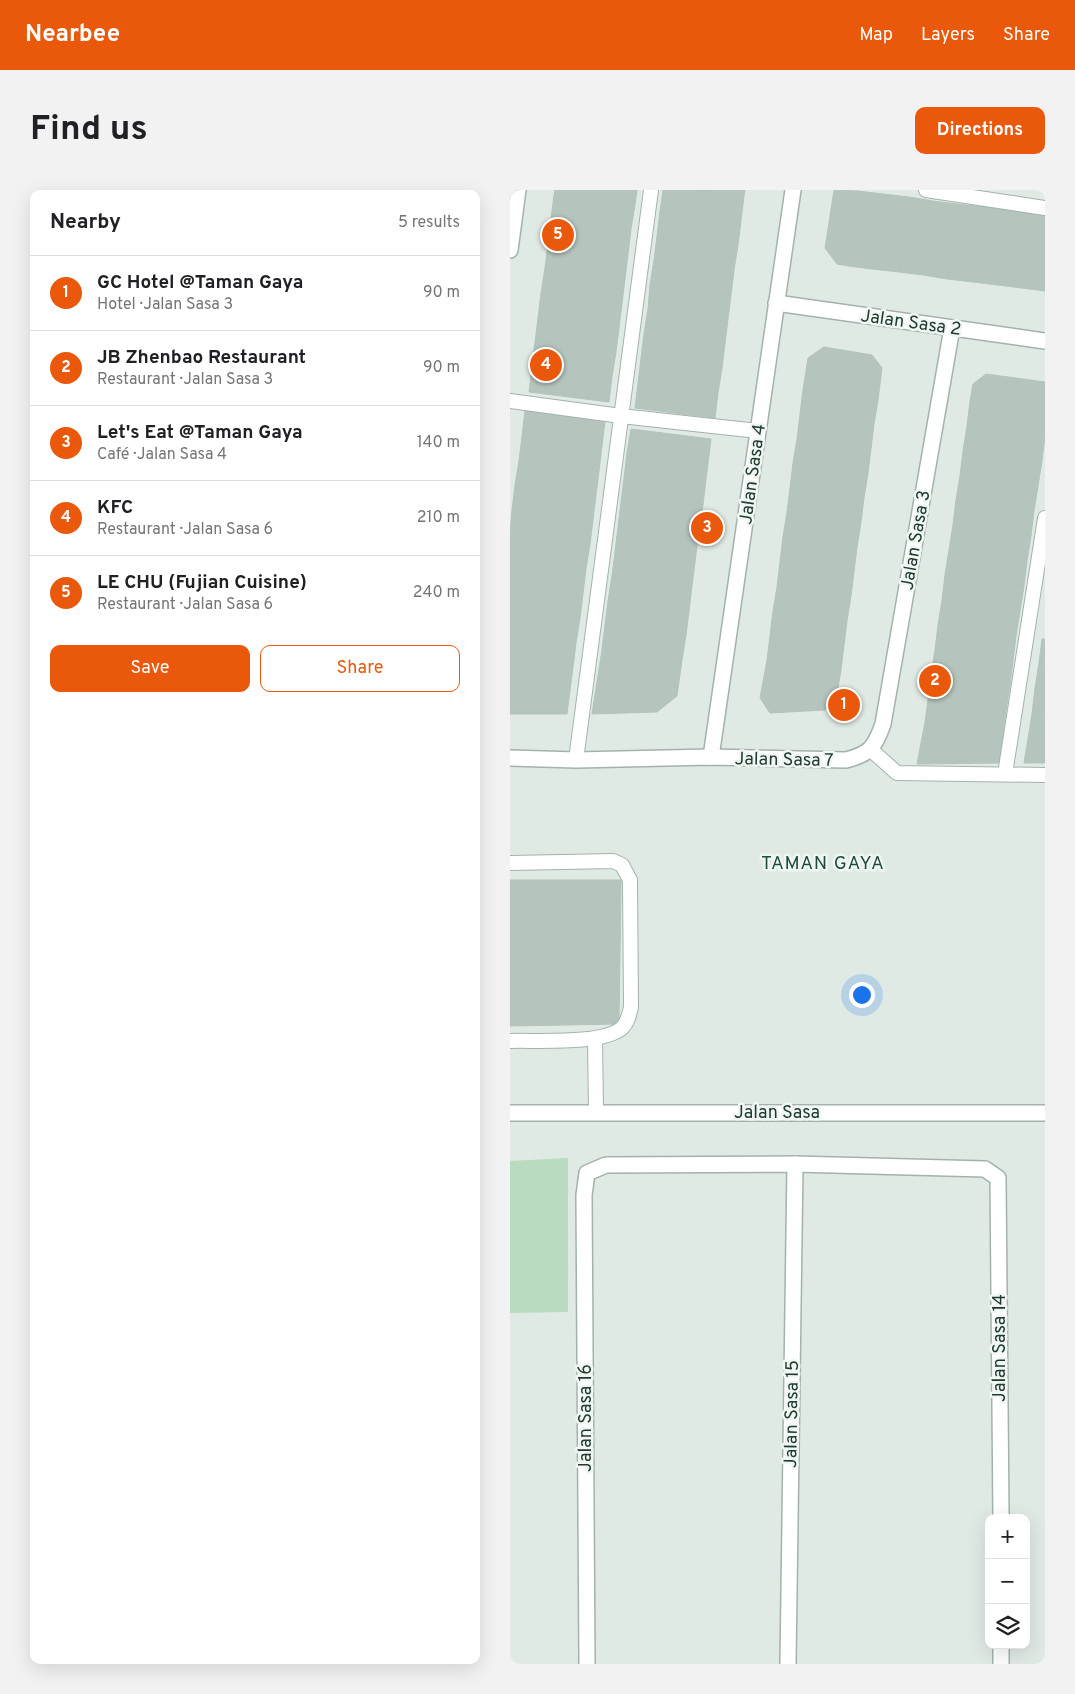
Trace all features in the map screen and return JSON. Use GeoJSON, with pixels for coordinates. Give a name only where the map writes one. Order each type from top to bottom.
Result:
{"type":"FeatureCollection","features":[{"type":"Feature","properties":{"kind":"street"},"geometry":{"type":"LineString","coordinates":[[510,250],[518,190]]}},
{"type":"Feature","properties":{"kind":"street","name":"Jalan Sasa 4"},"geometry":{"type":"LineString","coordinates":[[711,757],[793,190]]}},
{"type":"Feature","properties":{"kind":"street","name":"Jalan Sasa 2"},"geometry":{"type":"LineString","coordinates":[[776,304],[1045,341]]}},
{"type":"Feature","properties":{"kind":"street","name":"Jalan Sasa 3"},"geometry":{"type":"LineString","coordinates":[[870,749],[878,738],[883,724],[952,328]]}},
{"type":"Feature","properties":{"kind":"street","name":"Jalan Sasa 7"},"geometry":{"type":"LineString","coordinates":[[510,758],[576,760],[711,757],[846,760],[861,756],[870,749]]}},
{"type":"Feature","properties":{"kind":"street","name":"Jalan Sasa"},"geometry":{"type":"LineString","coordinates":[[510,1113],[1045,1113]]}},
{"type":"Feature","properties":{"kind":"street","name":"Jalan Sasa 16"},"geometry":{"type":"LineString","coordinates":[[587,1664],[584,1205],[587,1173],[606,1165],[795,1164]]}},
{"type":"Feature","properties":{"kind":"street","name":"Jalan Sasa 14"},"geometry":{"type":"LineString","coordinates":[[795,1164],[985,1169],[998,1178],[1000,1514]]}},
{"type":"Feature","properties":{"kind":"street","name":"Jalan Sasa 15"},"geometry":{"type":"LineString","coordinates":[[788,1664],[795,1164]]}},
{"type":"Feature","properties":{"kind":"street"},"geometry":{"type":"LineString","coordinates":[[1001,1649],[1002,1664]]}},
{"type":"Feature","properties":{"kind":"lane"},"geometry":{"type":"LineString","coordinates":[[576,760],[651,190]]}},
{"type":"Feature","properties":{"kind":"lane"},"geometry":{"type":"LineString","coordinates":[[926,190],[1045,208]]}},
{"type":"Feature","properties":{"kind":"lane"},"geometry":{"type":"LineString","coordinates":[[510,400],[621,416],[758,432]]}},
{"type":"Feature","properties":{"kind":"lane"},"geometry":{"type":"LineString","coordinates":[[1005,774],[1045,518]]}},
{"type":"Feature","properties":{"kind":"lane"},"geometry":{"type":"LineString","coordinates":[[870,749],[897,773],[1045,775]]}},
{"type":"Feature","properties":{"kind":"lane"},"geometry":{"type":"LineString","coordinates":[[510,863],[613,861],[622,865],[630,880],[631,934],[631,1007],[629,1018],[623,1026],[614,1033],[595,1039],[510,1041]]}},
{"type":"Feature","properties":{"kind":"lane"},"geometry":{"type":"LineString","coordinates":[[595,1039],[596,1112]]}},
{"type":"Feature","properties":{"kind":"green space"},"geometry":{"type":"Polygon","coordinates":[[[568,1158],[568,1312],[510,1313],[510,1161],[568,1158]]]}},
{"type":"Feature","properties":{"kind":"building"},"geometry":{"type":"Polygon","coordinates":[[[555,190],[637,190],[635,205],[554,195],[555,190]]]}},
{"type":"Feature","properties":{"kind":"building"},"geometry":{"type":"Polygon","coordinates":[[[663,190],[694,190],[744,196],[741,221],[660,211],[663,190]]]}},
{"type":"Feature","properties":{"kind":"building"},"geometry":{"type":"Polygon","coordinates":[[[694,190],[745,190],[744,196],[694,190]]]}},
{"type":"Feature","properties":{"kind":"building"},"geometry":{"type":"Polygon","coordinates":[[[834,190],[858,191],[848,266],[837,264],[825,248],[834,190]]]}},
{"type":"Feature","properties":{"kind":"building"},"geometry":{"type":"Polygon","coordinates":[[[858,191],[883,194],[872,269],[848,266],[858,191]]]}},
{"type":"Feature","properties":{"kind":"building"},"geometry":{"type":"Polygon","coordinates":[[[883,194],[909,197],[899,272],[872,269],[883,194]]]}},
{"type":"Feature","properties":{"kind":"building"},"geometry":{"type":"Polygon","coordinates":[[[554,195],[635,205],[631,229],[551,219],[554,195]]]}},
{"type":"Feature","properties":{"kind":"building"},"geometry":{"type":"Polygon","coordinates":[[[909,197],[933,201],[923,275],[899,272],[909,197]]]}},
{"type":"Feature","properties":{"kind":"building"},"geometry":{"type":"Polygon","coordinates":[[[933,201],[957,204],[947,279],[923,275],[933,201]]]}},
{"type":"Feature","properties":{"kind":"building"},"geometry":{"type":"Polygon","coordinates":[[[957,204],[984,207],[973,282],[947,279],[957,204]]]}},
{"type":"Feature","properties":{"kind":"building"},"geometry":{"type":"Polygon","coordinates":[[[984,207],[1008,210],[998,285],[973,282],[984,207]]]}},
{"type":"Feature","properties":{"kind":"building"},"geometry":{"type":"Polygon","coordinates":[[[1008,210],[1032,214],[1022,288],[998,285],[1008,210]]]}},
{"type":"Feature","properties":{"kind":"building"},"geometry":{"type":"Polygon","coordinates":[[[660,211],[741,221],[738,245],[657,236],[660,211]]]}},
{"type":"Feature","properties":{"kind":"building"},"geometry":{"type":"Polygon","coordinates":[[[1032,214],[1045,215],[1045,291],[1022,288],[1032,214]]]}},
{"type":"Feature","properties":{"kind":"building"},"geometry":{"type":"Polygon","coordinates":[[[551,219],[631,229],[628,254],[548,244],[551,219]]]}},
{"type":"Feature","properties":{"kind":"building"},"geometry":{"type":"Polygon","coordinates":[[[657,236],[738,245],[734,270],[654,260],[657,236]]]}},
{"type":"Feature","properties":{"kind":"building"},"geometry":{"type":"Polygon","coordinates":[[[548,244],[628,254],[625,279],[545,268],[548,244]]]}},
{"type":"Feature","properties":{"kind":"building"},"geometry":{"type":"Polygon","coordinates":[[[654,260],[734,270],[731,295],[650,285],[654,260]]]}},
{"type":"Feature","properties":{"kind":"building"},"geometry":{"type":"Polygon","coordinates":[[[545,268],[625,279],[622,303],[541,293],[545,268]]]}},
{"type":"Feature","properties":{"kind":"building"},"geometry":{"type":"Polygon","coordinates":[[[650,285],[731,295],[728,319],[648,309],[650,285]]]}},
{"type":"Feature","properties":{"kind":"building"},"geometry":{"type":"Polygon","coordinates":[[[541,293],[622,303],[619,328],[538,318],[541,293]]]}},
{"type":"Feature","properties":{"kind":"building"},"geometry":{"type":"Polygon","coordinates":[[[648,309],[728,319],[725,344],[644,334],[648,309]]]}},
{"type":"Feature","properties":{"kind":"building"},"geometry":{"type":"Polygon","coordinates":[[[538,318],[619,328],[616,352],[535,342],[538,318]]]}},
{"type":"Feature","properties":{"kind":"building"},"geometry":{"type":"Polygon","coordinates":[[[644,334],[725,344],[722,368],[641,358],[644,334]]]}},
{"type":"Feature","properties":{"kind":"building"},"geometry":{"type":"Polygon","coordinates":[[[535,342],[616,352],[612,377],[532,367],[535,342]]]}},
{"type":"Feature","properties":{"kind":"building"},"geometry":{"type":"Polygon","coordinates":[[[824,347],[872,355],[882,368],[878,400],[803,390],[808,358],[824,347]]]}},
{"type":"Feature","properties":{"kind":"building"},"geometry":{"type":"Polygon","coordinates":[[[641,358],[722,368],[718,393],[638,383],[641,358]]]}},
{"type":"Feature","properties":{"kind":"building"},"geometry":{"type":"Polygon","coordinates":[[[532,367],[612,377],[609,402],[529,392],[532,367]]]}},
{"type":"Feature","properties":{"kind":"building"},"geometry":{"type":"Polygon","coordinates":[[[986,374],[1045,382],[1045,411],[970,401],[973,384],[986,374]]]}},
{"type":"Feature","properties":{"kind":"building"},"geometry":{"type":"Polygon","coordinates":[[[638,383],[718,393],[715,418],[635,408],[638,383]]]}},
{"type":"Feature","properties":{"kind":"building"},"geometry":{"type":"Polygon","coordinates":[[[803,390],[878,400],[874,424],[800,414],[803,390]]]}},
{"type":"Feature","properties":{"kind":"building"},"geometry":{"type":"Polygon","coordinates":[[[970,401],[1045,411],[1045,436],[967,426],[970,401]]]}},
{"type":"Feature","properties":{"kind":"building"},"geometry":{"type":"Polygon","coordinates":[[[525,411],[605,421],[602,446],[522,436],[525,411]]]}},
{"type":"Feature","properties":{"kind":"building"},"geometry":{"type":"Polygon","coordinates":[[[800,414],[874,424],[871,449],[797,439],[800,414]]]}},
{"type":"Feature","properties":{"kind":"building"},"geometry":{"type":"Polygon","coordinates":[[[967,426],[1045,436],[1042,461],[963,451],[967,426]]]}},
{"type":"Feature","properties":{"kind":"building"},"geometry":{"type":"Polygon","coordinates":[[[631,429],[711,439],[708,463],[627,453],[631,429]]]}},
{"type":"Feature","properties":{"kind":"building"},"geometry":{"type":"Polygon","coordinates":[[[522,436],[602,446],[599,471],[519,461],[522,436]]]}},
{"type":"Feature","properties":{"kind":"building"},"geometry":{"type":"Polygon","coordinates":[[[797,439],[871,449],[868,473],[793,463],[797,439]]]}},
{"type":"Feature","properties":{"kind":"building"},"geometry":{"type":"Polygon","coordinates":[[[963,451],[1042,461],[1038,486],[960,476],[963,451]]]}},
{"type":"Feature","properties":{"kind":"building"},"geometry":{"type":"Polygon","coordinates":[[[627,453],[708,463],[705,488],[624,478],[627,453]]]}},
{"type":"Feature","properties":{"kind":"building"},"geometry":{"type":"Polygon","coordinates":[[[519,461],[599,471],[596,495],[515,485],[519,461]]]}},
{"type":"Feature","properties":{"kind":"building"},"geometry":{"type":"Polygon","coordinates":[[[793,463],[868,473],[864,498],[790,488],[793,463]]]}},
{"type":"Feature","properties":{"kind":"building"},"geometry":{"type":"Polygon","coordinates":[[[960,476],[1038,486],[1034,511],[956,500],[960,476]]]}},
{"type":"Feature","properties":{"kind":"building"},"geometry":{"type":"Polygon","coordinates":[[[624,478],[705,488],[702,513],[621,502],[624,478]]]}},
{"type":"Feature","properties":{"kind":"building"},"geometry":{"type":"Polygon","coordinates":[[[515,485],[596,495],[593,520],[512,510],[515,485]]]}},
{"type":"Feature","properties":{"kind":"building"},"geometry":{"type":"Polygon","coordinates":[[[790,488],[864,498],[861,522],[787,512],[790,488]]]}},
{"type":"Feature","properties":{"kind":"building"},"geometry":{"type":"Polygon","coordinates":[[[956,500],[1034,511],[1031,536],[953,525],[956,500]]]}},
{"type":"Feature","properties":{"kind":"building"},"geometry":{"type":"Polygon","coordinates":[[[621,502],[702,513],[698,537],[618,527],[621,502]]]}},
{"type":"Feature","properties":{"kind":"building"},"geometry":{"type":"Polygon","coordinates":[[[512,510],[593,520],[590,544],[510,534],[512,510]]]}},
{"type":"Feature","properties":{"kind":"building"},"geometry":{"type":"Polygon","coordinates":[[[787,512],[861,522],[857,547],[783,537],[787,512]]]}},
{"type":"Feature","properties":{"kind":"building"},"geometry":{"type":"Polygon","coordinates":[[[953,525],[1031,536],[1027,561],[949,550],[953,525]]]}},
{"type":"Feature","properties":{"kind":"building"},"geometry":{"type":"Polygon","coordinates":[[[618,527],[698,537],[695,562],[615,552],[618,527]]]}},
{"type":"Feature","properties":{"kind":"building"},"geometry":{"type":"Polygon","coordinates":[[[510,534],[590,544],[586,569],[510,560],[510,534]]]}},
{"type":"Feature","properties":{"kind":"building"},"geometry":{"type":"Polygon","coordinates":[[[783,537],[857,547],[854,572],[780,562],[783,537]]]}},
{"type":"Feature","properties":{"kind":"building"},"geometry":{"type":"Polygon","coordinates":[[[949,550],[1027,561],[1024,586],[945,575],[949,550]]]}},
{"type":"Feature","properties":{"kind":"building"},"geometry":{"type":"Polygon","coordinates":[[[615,552],[695,562],[692,586],[612,576],[615,552]]]}},
{"type":"Feature","properties":{"kind":"building"},"geometry":{"type":"Polygon","coordinates":[[[510,560],[586,569],[583,594],[510,585],[510,560]]]}},
{"type":"Feature","properties":{"kind":"building"},"geometry":{"type":"Polygon","coordinates":[[[780,562],[854,572],[851,596],[777,587],[780,562]]]}},
{"type":"Feature","properties":{"kind":"building"},"geometry":{"type":"Polygon","coordinates":[[[945,575],[1024,586],[1020,611],[942,600],[945,575]]]}},
{"type":"Feature","properties":{"kind":"building"},"geometry":{"type":"Polygon","coordinates":[[[612,576],[692,586],[689,611],[608,601],[612,576]]]}},
{"type":"Feature","properties":{"kind":"building"},"geometry":{"type":"Polygon","coordinates":[[[510,585],[583,594],[580,618],[510,609],[510,585]]]}},
{"type":"Feature","properties":{"kind":"building"},"geometry":{"type":"Polygon","coordinates":[[[777,587],[851,596],[847,621],[773,611],[777,587]]]}},
{"type":"Feature","properties":{"kind":"building"},"geometry":{"type":"Polygon","coordinates":[[[942,600],[1020,611],[1016,636],[938,625],[942,600]]]}},
{"type":"Feature","properties":{"kind":"building"},"geometry":{"type":"Polygon","coordinates":[[[608,601],[689,611],[686,635],[605,625],[608,601]]]}},
{"type":"Feature","properties":{"kind":"building"},"geometry":{"type":"Polygon","coordinates":[[[510,609],[580,618],[576,643],[510,635],[510,609]]]}},
{"type":"Feature","properties":{"kind":"building"},"geometry":{"type":"Polygon","coordinates":[[[773,611],[847,621],[844,645],[770,636],[773,611]]]}},
{"type":"Feature","properties":{"kind":"building"},"geometry":{"type":"Polygon","coordinates":[[[605,625],[686,635],[682,660],[602,650],[605,625]]]}},
{"type":"Feature","properties":{"kind":"building"},"geometry":{"type":"Polygon","coordinates":[[[938,625],[1016,636],[1013,661],[935,650],[938,625]]]}},
{"type":"Feature","properties":{"kind":"building"},"geometry":{"type":"Polygon","coordinates":[[[510,635],[576,643],[573,667],[510,660],[510,635]]]}},
{"type":"Feature","properties":{"kind":"building"},"geometry":{"type":"Polygon","coordinates":[[[770,636],[844,645],[841,670],[767,660],[770,636]]]}},
{"type":"Feature","properties":{"kind":"building"},"geometry":{"type":"Polygon","coordinates":[[[1042,639],[1045,639],[1045,664],[1039,663],[1042,639]]]}},
{"type":"Feature","properties":{"kind":"building"},"geometry":{"type":"Polygon","coordinates":[[[602,650],[682,660],[677,696],[657,712],[592,714],[602,650]]]}},
{"type":"Feature","properties":{"kind":"building"},"geometry":{"type":"Polygon","coordinates":[[[935,650],[1013,661],[1010,685],[931,675],[935,650]]]}},
{"type":"Feature","properties":{"kind":"building"},"geometry":{"type":"Polygon","coordinates":[[[510,660],[573,667],[567,714],[510,714],[510,660]]]}},
{"type":"Feature","properties":{"kind":"building"},"geometry":{"type":"Polygon","coordinates":[[[767,660],[841,670],[837,694],[825,710],[770,713],[760,698],[767,660]]]}},
{"type":"Feature","properties":{"kind":"building"},"geometry":{"type":"Polygon","coordinates":[[[1039,663],[1045,664],[1045,690],[1035,688],[1039,663]]]}},
{"type":"Feature","properties":{"kind":"building"},"geometry":{"type":"Polygon","coordinates":[[[931,675],[1010,685],[1006,710],[928,700],[931,675]]]}},
{"type":"Feature","properties":{"kind":"building"},"geometry":{"type":"Polygon","coordinates":[[[1035,688],[1045,690],[1045,715],[1032,714],[1035,688]]]}},
{"type":"Feature","properties":{"kind":"building"},"geometry":{"type":"Polygon","coordinates":[[[928,700],[1006,710],[1003,732],[925,722],[928,700]]]}},
{"type":"Feature","properties":{"kind":"building"},"geometry":{"type":"Polygon","coordinates":[[[1032,714],[1045,715],[1045,763],[1024,763],[1032,714]]]}},
{"type":"Feature","properties":{"kind":"building"},"geometry":{"type":"Polygon","coordinates":[[[925,722],[1003,732],[1001,763],[917,764],[925,722]]]}},
{"type":"Feature","properties":{"kind":"building"},"geometry":{"type":"Polygon","coordinates":[[[510,880],[621,880],[619,1024],[510,1026],[510,880]]]}},
{"type":"Feature","properties":{"kind":"place","name":"LE CHU (Fujian Cuisine)"},"geometry":{"type":"Point","coordinates":[558,235]}},
{"type":"Feature","properties":{"kind":"place","name":"KFC"},"geometry":{"type":"Point","coordinates":[546,365]}},
{"type":"Feature","properties":{"kind":"place","name":"Let's Eat @Taman Gaya"},"geometry":{"type":"Point","coordinates":[707,528]}},
{"type":"Feature","properties":{"kind":"place","name":"JB Zhenbao Restaurant"},"geometry":{"type":"Point","coordinates":[935,681]}},
{"type":"Feature","properties":{"kind":"place","name":"GC Hotel @Taman Gaya"},"geometry":{"type":"Point","coordinates":[844,705]}},
{"type":"Feature","properties":{"kind":"district","name":"TAMAN GAYA"},"geometry":{"type":"Point","coordinates":[823,862]}}]}
